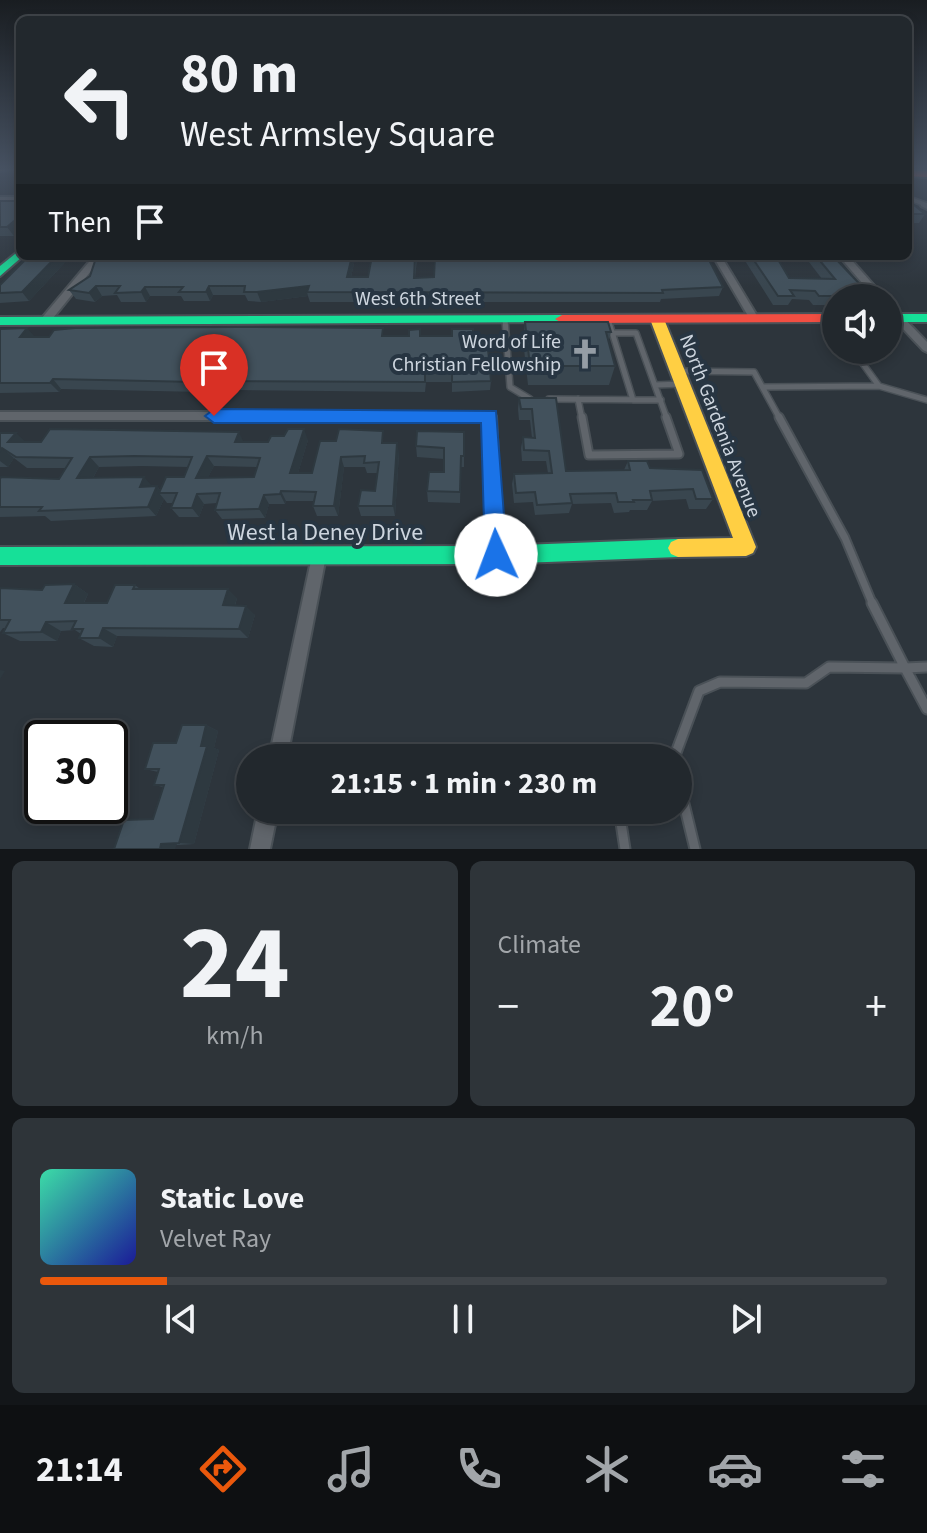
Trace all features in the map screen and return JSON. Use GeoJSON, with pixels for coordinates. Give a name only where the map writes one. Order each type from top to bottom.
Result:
{"type":"FeatureCollection","features":[{"type":"Feature","properties":{"kind":"main road"},"geometry":{"type":"LineString","coordinates":[[0,272],[16,257]]}},
{"type":"Feature","properties":{"kind":"main road"},"geometry":{"type":"LineString","coordinates":[[902,315],[927,318]]}},
{"type":"Feature","properties":{"kind":"main road","name":"West 6th Street"},"geometry":{"type":"LineString","coordinates":[[0,321],[505,319],[610,326],[657,319],[822,321]]}},
{"type":"Feature","properties":{"kind":"main road","name":"North Gardenia Avenue"},"geometry":{"type":"LineString","coordinates":[[657,319],[746,547]]}},
{"type":"Feature","properties":{"kind":"main road","name":"West la Deney Drive"},"geometry":{"type":"LineString","coordinates":[[0,556],[496,555],[615,548],[746,547]]}},
{"type":"Feature","properties":{"kind":"street"},"geometry":{"type":"LineString","coordinates":[[45,321],[96,260]]}},
{"type":"Feature","properties":{"kind":"street"},"geometry":{"type":"LineString","coordinates":[[719,260],[754,319]]}},
{"type":"Feature","properties":{"kind":"street"},"geometry":{"type":"LineString","coordinates":[[847,260],[868,284]]}},
{"type":"Feature","properties":{"kind":"street"},"geometry":{"type":"LineString","coordinates":[[902,324],[927,348]]}},
{"type":"Feature","properties":{"kind":"street"},"geometry":{"type":"LineString","coordinates":[[0,416],[490,416],[496,555]]}},
{"type":"Feature","properties":{"kind":"street"},"geometry":{"type":"LineString","coordinates":[[281,744],[319,556]]}},
{"type":"Feature","properties":{"kind":"street"},"geometry":{"type":"LineString","coordinates":[[260,849],[265,824]]}},
{"type":"Feature","properties":{"kind":"lane"},"geometry":{"type":"LineString","coordinates":[[505,319],[510,387],[527,399],[661,400]]}},
{"type":"Feature","properties":{"kind":"lane"},"geometry":{"type":"LineString","coordinates":[[578,399],[589,455],[679,454],[636,333],[610,326]]}},
{"type":"Feature","properties":{"kind":"lane"},"geometry":{"type":"LineString","coordinates":[[610,326],[633,400]]}},
{"type":"Feature","properties":{"kind":"lane"},"geometry":{"type":"LineString","coordinates":[[863,364],[879,386]]}},
{"type":"Feature","properties":{"kind":"lane"},"geometry":{"type":"LineString","coordinates":[[655,385],[680,378],[754,372],[845,538],[860,581],[927,709]]}},
{"type":"Feature","properties":{"kind":"lane"},"geometry":{"type":"LineString","coordinates":[[763,387],[879,386],[927,400]]}},
{"type":"Feature","properties":{"kind":"lane"},"geometry":{"type":"LineString","coordinates":[[679,744],[699,691],[720,682],[806,683],[829,667],[927,667]]}},
{"type":"Feature","properties":{"kind":"lane"},"geometry":{"type":"LineString","coordinates":[[621,824],[625,849]]}},
{"type":"Feature","properties":{"kind":"lane"},"geometry":{"type":"LineString","coordinates":[[689,824],[695,849]]}},
{"type":"Feature","properties":{"kind":"building"},"geometry":{"type":"Polygon","coordinates":[[[0,208],[16,208],[16,219],[7,227],[0,227],[0,208]]]}},
{"type":"Feature","properties":{"kind":"building"},"geometry":{"type":"Polygon","coordinates":[[[912,208],[917,208],[925,214],[912,214],[912,208]]]}},
{"type":"Feature","properties":{"kind":"building"},"geometry":{"type":"Polygon","coordinates":[[[25,260],[53,260],[22,292],[0,293],[0,285],[25,260]]]}},
{"type":"Feature","properties":{"kind":"building"},"geometry":{"type":"Polygon","coordinates":[[[351,260],[347,277],[368,277],[371,260],[415,260],[414,278],[434,277],[435,260],[709,260],[723,287],[662,290],[663,293],[307,292],[309,286],[257,292],[244,292],[245,286],[209,286],[206,292],[179,292],[183,287],[145,287],[141,292],[115,293],[120,286],[96,286],[89,293],[69,290],[90,276],[95,261],[351,260]]]}},
{"type":"Feature","properties":{"kind":"building"},"geometry":{"type":"Polygon","coordinates":[[[754,260],[778,260],[789,278],[835,279],[819,260],[837,260],[860,284],[822,284],[822,296],[815,291],[790,290],[794,296],[778,296],[754,260]]]}},
{"type":"Feature","properties":{"kind":"building"},"geometry":{"type":"Polygon","coordinates":[[[525,322],[608,322],[611,332],[606,332],[615,366],[530,366],[525,322]]]}},
{"type":"Feature","properties":{"kind":"building"},"geometry":{"type":"Polygon","coordinates":[[[27,328],[20,337],[49,337],[54,330],[75,328],[383,328],[382,336],[409,336],[409,330],[420,329],[420,336],[452,336],[452,329],[473,329],[473,337],[487,338],[491,381],[452,382],[452,372],[425,372],[425,382],[227,381],[231,371],[201,372],[196,382],[53,379],[50,383],[0,383],[0,329],[27,328]]]}},
{"type":"Feature","properties":{"kind":"building"},"geometry":{"type":"Polygon","coordinates":[[[519,398],[556,398],[566,471],[630,470],[628,461],[647,461],[650,468],[702,470],[713,499],[696,499],[693,489],[650,491],[652,500],[634,502],[618,502],[616,493],[570,494],[572,503],[537,505],[535,492],[516,493],[514,474],[552,473],[549,451],[524,450],[523,437],[535,438],[532,409],[521,409],[519,398]]]}},
{"type":"Feature","properties":{"kind":"building"},"geometry":{"type":"Polygon","coordinates":[[[50,429],[239,432],[235,442],[268,442],[271,436],[284,436],[288,429],[304,429],[290,473],[312,473],[320,441],[336,441],[339,429],[383,431],[382,443],[397,443],[393,506],[358,506],[361,490],[375,491],[379,462],[364,463],[365,456],[341,457],[334,506],[313,506],[316,492],[281,491],[280,494],[264,495],[259,509],[215,510],[220,493],[197,494],[192,508],[171,508],[177,493],[159,493],[166,477],[184,477],[192,457],[134,456],[90,457],[77,478],[144,477],[140,487],[157,486],[148,507],[39,511],[42,507],[0,507],[1,477],[59,479],[72,458],[16,457],[2,448],[0,451],[0,433],[16,433],[8,442],[41,442],[50,429]],[[207,456],[196,478],[254,477],[260,458],[207,456]]]}},
{"type":"Feature","properties":{"kind":"building"},"geometry":{"type":"Polygon","coordinates":[[[417,431],[464,432],[460,492],[427,491],[429,472],[444,472],[444,448],[416,446],[417,431]]]}},
{"type":"Feature","properties":{"kind":"building"},"geometry":{"type":"Polygon","coordinates":[[[74,584],[65,603],[107,603],[115,585],[135,585],[133,589],[228,589],[223,605],[246,606],[239,629],[103,628],[99,638],[79,638],[83,629],[72,629],[76,621],[46,622],[41,632],[3,633],[10,620],[0,620],[0,588],[42,590],[45,585],[74,584]]]}},
{"type":"Feature","properties":{"kind":"building"},"geometry":{"type":"Polygon","coordinates":[[[182,725],[206,725],[201,746],[207,746],[179,843],[161,844],[160,849],[114,849],[123,824],[128,824],[128,820],[153,819],[164,785],[154,785],[159,769],[145,769],[153,743],[176,743],[182,725]]]}},
{"type":"Feature","properties":{"kind":"traffic: fast"},"geometry":{"type":"LineString","coordinates":[[0,272],[16,257]]}},
{"type":"Feature","properties":{"kind":"traffic: fast"},"geometry":{"type":"LineString","coordinates":[[902,318],[927,318]]}},
{"type":"Feature","properties":{"kind":"traffic: fast"},"geometry":{"type":"LineString","coordinates":[[0,321],[562,319]]}},
{"type":"Feature","properties":{"kind":"traffic: fast"},"geometry":{"type":"LineString","coordinates":[[0,556],[496,555],[678,548]]}},
{"type":"Feature","properties":{"kind":"traffic: slow"},"geometry":{"type":"LineString","coordinates":[[657,319],[746,547],[678,548]]}},
{"type":"Feature","properties":{"kind":"traffic: jam"},"geometry":{"type":"LineString","coordinates":[[562,319],[822,318]]}},
{"type":"Feature","properties":{"kind":"place","name":"Word of Life Christian Fellowship"},"geometry":{"type":"Point","coordinates":[585,354]}},
{"type":"Feature","properties":{"kind":"route"},"geometry":{"type":"LineString","coordinates":[[214,416],[490,416],[496,555]]}}]}
